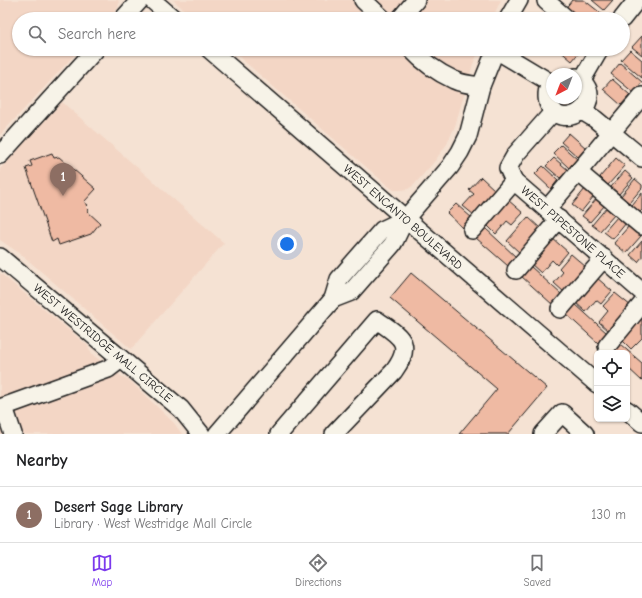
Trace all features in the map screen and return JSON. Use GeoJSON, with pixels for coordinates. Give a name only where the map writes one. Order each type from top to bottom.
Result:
{"type":"FeatureCollection","features":[{"type":"Feature","properties":{"kind":"street"},"geometry":{"type":"LineString","coordinates":[[129,12],[140,0]]}},
{"type":"Feature","properties":{"kind":"street"},"geometry":{"type":"LineString","coordinates":[[152,0],[166,12]]}},
{"type":"Feature","properties":{"kind":"street"},"geometry":{"type":"LineString","coordinates":[[363,0],[376,12]]}},
{"type":"Feature","properties":{"kind":"street"},"geometry":{"type":"LineString","coordinates":[[406,12],[416,0]]}},
{"type":"Feature","properties":{"kind":"street"},"geometry":{"type":"LineString","coordinates":[[512,12],[519,0]]}},
{"type":"Feature","properties":{"kind":"street"},"geometry":{"type":"LineString","coordinates":[[546,2],[558,12]]}},
{"type":"Feature","properties":{"kind":"street"},"geometry":{"type":"LineString","coordinates":[[629,12],[637,3]]}},
{"type":"Feature","properties":{"kind":"street"},"geometry":{"type":"LineString","coordinates":[[0,155],[90,56]]}},
{"type":"Feature","properties":{"kind":"street","name":"WEST ENCANTO BOULEVARD"},"geometry":{"type":"LineString","coordinates":[[217,56],[594,381]]}},
{"type":"Feature","properties":{"kind":"street"},"geometry":{"type":"LineString","coordinates":[[418,56],[439,72],[455,81],[481,86]]}},
{"type":"Feature","properties":{"kind":"street"},"geometry":{"type":"LineString","coordinates":[[217,434],[333,299],[351,292],[395,240],[405,219],[450,167],[468,136],[481,86],[493,56]]}},
{"type":"Feature","properties":{"kind":"street"},"geometry":{"type":"LineString","coordinates":[[507,56],[546,80]]}},
{"type":"Feature","properties":{"kind":"street"},"geometry":{"type":"LineString","coordinates":[[582,74],[595,56]]}},
{"type":"Feature","properties":{"kind":"street"},"geometry":{"type":"LineString","coordinates":[[550,104],[554,111],[564,116],[577,115],[586,106],[588,99],[586,86],[582,81]]}},
{"type":"Feature","properties":{"kind":"street"},"geometry":{"type":"LineString","coordinates":[[516,270],[553,214],[578,172],[642,96]]}},
{"type":"Feature","properties":{"kind":"street"},"geometry":{"type":"LineString","coordinates":[[472,230],[511,174],[516,154],[554,111]]}},
{"type":"Feature","properties":{"kind":"street"},"geometry":{"type":"LineString","coordinates":[[582,111],[612,132],[642,158]]}},
{"type":"Feature","properties":{"kind":"street"},"geometry":{"type":"LineString","coordinates":[[578,172],[642,226]]}},
{"type":"Feature","properties":{"kind":"street","name":"WEST PIPESTONE PLACE"},"geometry":{"type":"LineString","coordinates":[[511,174],[553,214],[642,292]]}},
{"type":"Feature","properties":{"kind":"street","name":"WEST WESTRIDGE MALL CIRCLE"},"geometry":{"type":"LineString","coordinates":[[0,257],[181,409],[201,434]]}},
{"type":"Feature","properties":{"kind":"street"},"geometry":{"type":"LineString","coordinates":[[560,309],[604,258]]}},
{"type":"Feature","properties":{"kind":"street"},"geometry":{"type":"LineString","coordinates":[[606,346],[642,304]]}},
{"type":"Feature","properties":{"kind":"street"},"geometry":{"type":"LineString","coordinates":[[279,434],[377,320],[401,337],[403,348],[401,361],[334,434]]}},
{"type":"Feature","properties":{"kind":"street"},"geometry":{"type":"LineString","coordinates":[[13,434],[2,408],[108,369],[121,359]]}},
{"type":"Feature","properties":{"kind":"street"},"geometry":{"type":"LineString","coordinates":[[543,434],[562,413],[585,434]]}},
{"type":"Feature","properties":{"kind":"street"},"geometry":{"type":"LineString","coordinates":[[630,413],[642,423]]}},
{"type":"Feature","properties":{"kind":"shaded area"},"geometry":{"type":"Polygon","coordinates":[[[0,0],[118,0],[118,8],[114,12],[12,12],[12,56],[73,56],[0,135],[0,0]]]}},
{"type":"Feature","properties":{"kind":"shaded area"},"geometry":{"type":"Polygon","coordinates":[[[173,0],[501,0],[495,12],[187,12],[173,0]]]}},
{"type":"Feature","properties":{"kind":"shaded area"},"geometry":{"type":"Polygon","coordinates":[[[238,56],[477,56],[455,126],[447,144],[414,185],[408,189],[394,190],[238,56]]]}},
{"type":"Feature","properties":{"kind":"shaded area"},"geometry":{"type":"Polygon","coordinates":[[[62,102],[224,243],[131,349],[22,255],[0,240],[0,169],[62,102]]]}},
{"type":"Feature","properties":{"kind":"shaded area"},"geometry":{"type":"Polygon","coordinates":[[[0,273],[87,345],[93,355],[130,381],[174,423],[182,434],[0,434],[0,273]]]}},
{"type":"Feature","properties":{"kind":"building"},"geometry":{"type":"Polygon","coordinates":[[[572,0],[584,0],[599,12],[569,12],[565,9],[572,0]]]}},
{"type":"Feature","properties":{"kind":"building"},"geometry":{"type":"Polygon","coordinates":[[[592,0],[613,0],[604,10],[592,0]]]}},
{"type":"Feature","properties":{"kind":"building"},"geometry":{"type":"Polygon","coordinates":[[[642,36],[642,55],[632,47],[642,36]]]}},
{"type":"Feature","properties":{"kind":"building"},"geometry":{"type":"Polygon","coordinates":[[[630,50],[642,60],[642,78],[621,60],[625,56],[630,56],[630,50]]]}},
{"type":"Feature","properties":{"kind":"building"},"geometry":{"type":"Polygon","coordinates":[[[566,56],[576,56],[572,61],[566,56]]]}},
{"type":"Feature","properties":{"kind":"building"},"geometry":{"type":"Polygon","coordinates":[[[620,63],[642,82],[634,93],[611,74],[620,63]]]}},
{"type":"Feature","properties":{"kind":"building"},"geometry":{"type":"Polygon","coordinates":[[[612,79],[630,95],[621,105],[603,89],[612,79]]]}},
{"type":"Feature","properties":{"kind":"building"},"geometry":{"type":"Polygon","coordinates":[[[569,133],[586,148],[578,157],[561,142],[569,133]]]}},
{"type":"Feature","properties":{"kind":"building"},"geometry":{"type":"Polygon","coordinates":[[[561,145],[577,159],[569,168],[553,153],[561,145]]]}},
{"type":"Feature","properties":{"kind":"building"},"geometry":{"type":"Polygon","coordinates":[[[52,153],[54,158],[59,157],[96,189],[84,202],[88,205],[86,207],[89,210],[87,211],[100,223],[91,234],[59,245],[57,239],[52,242],[26,168],[32,166],[30,161],[52,153]]]}},
{"type":"Feature","properties":{"kind":"building"},"geometry":{"type":"Polygon","coordinates":[[[554,158],[568,170],[560,178],[546,166],[554,158]]]}},
{"type":"Feature","properties":{"kind":"building"},"geometry":{"type":"Polygon","coordinates":[[[616,158],[625,166],[608,185],[600,177],[616,158]]]}},
{"type":"Feature","properties":{"kind":"building"},"geometry":{"type":"Polygon","coordinates":[[[543,166],[558,180],[551,189],[535,174],[543,166]]]}},
{"type":"Feature","properties":{"kind":"building"},"geometry":{"type":"Polygon","coordinates":[[[625,171],[633,178],[619,194],[611,187],[625,171]]]}},
{"type":"Feature","properties":{"kind":"building"},"geometry":{"type":"Polygon","coordinates":[[[481,177],[496,191],[474,215],[463,206],[474,194],[469,190],[481,177]]]}},
{"type":"Feature","properties":{"kind":"building"},"geometry":{"type":"Polygon","coordinates":[[[635,179],[642,185],[642,188],[629,203],[621,196],[635,179]]]}},
{"type":"Feature","properties":{"kind":"building"},"geometry":{"type":"Polygon","coordinates":[[[585,189],[594,196],[581,212],[572,205],[585,189]]]}},
{"type":"Feature","properties":{"kind":"building"},"geometry":{"type":"Polygon","coordinates":[[[642,193],[642,210],[640,212],[632,205],[642,193]]]}},
{"type":"Feature","properties":{"kind":"building"},"geometry":{"type":"Polygon","coordinates":[[[597,198],[605,205],[590,222],[582,216],[597,198]]]}},
{"type":"Feature","properties":{"kind":"building"},"geometry":{"type":"Polygon","coordinates":[[[508,200],[523,213],[512,225],[507,221],[496,234],[486,224],[508,200]]]}},
{"type":"Feature","properties":{"kind":"building"},"geometry":{"type":"Polygon","coordinates":[[[456,204],[472,218],[463,228],[447,213],[456,204]]]}},
{"type":"Feature","properties":{"kind":"building"},"geometry":{"type":"Polygon","coordinates":[[[607,207],[615,214],[600,231],[592,225],[607,207]]]}},
{"type":"Feature","properties":{"kind":"building"},"geometry":{"type":"Polygon","coordinates":[[[618,216],[626,223],[613,239],[604,232],[618,216]]]}},
{"type":"Feature","properties":{"kind":"building"},"geometry":{"type":"Polygon","coordinates":[[[528,217],[541,229],[520,253],[507,241],[528,217]]]}},
{"type":"Feature","properties":{"kind":"building"},"geometry":{"type":"Polygon","coordinates":[[[629,226],[641,236],[626,253],[614,243],[629,226]]]}},
{"type":"Feature","properties":{"kind":"building"},"geometry":{"type":"Polygon","coordinates":[[[485,228],[516,257],[508,266],[476,238],[485,228]]]}},
{"type":"Feature","properties":{"kind":"building"},"geometry":{"type":"Polygon","coordinates":[[[552,238],[568,252],[557,265],[552,260],[541,273],[530,263],[552,238]]]}},
{"type":"Feature","properties":{"kind":"building"},"geometry":{"type":"Polygon","coordinates":[[[642,241],[642,257],[638,262],[630,255],[642,241]]]}},
{"type":"Feature","properties":{"kind":"building"},"geometry":{"type":"Polygon","coordinates":[[[571,254],[586,267],[564,292],[554,283],[563,272],[559,268],[571,254]]]}},
{"type":"Feature","properties":{"kind":"building"},"geometry":{"type":"Polygon","coordinates":[[[530,266],[562,295],[553,305],[521,276],[530,266]]]}},
{"type":"Feature","properties":{"kind":"building"},"geometry":{"type":"Polygon","coordinates":[[[411,273],[547,388],[508,434],[459,434],[497,389],[390,298],[411,273]]]}},
{"type":"Feature","properties":{"kind":"building"},"geometry":{"type":"Polygon","coordinates":[[[596,277],[612,291],[601,304],[596,300],[586,312],[575,302],[596,277]]]}},
{"type":"Feature","properties":{"kind":"building"},"geometry":{"type":"Polygon","coordinates":[[[615,293],[631,306],[609,331],[599,322],[608,311],[603,306],[615,293]]]}},
{"type":"Feature","properties":{"kind":"building"},"geometry":{"type":"Polygon","coordinates":[[[575,304],[607,333],[598,343],[566,314],[575,304]]]}},
{"type":"Feature","properties":{"kind":"building"},"geometry":{"type":"Polygon","coordinates":[[[642,316],[642,338],[631,349],[621,339],[642,316]]]}},
{"type":"Feature","properties":{"kind":"building"},"geometry":{"type":"Polygon","coordinates":[[[620,344],[627,350],[615,350],[620,344]]]}},
{"type":"Feature","properties":{"kind":"building"},"geometry":{"type":"Polygon","coordinates":[[[630,353],[642,363],[642,381],[630,370],[630,353]]]}},
{"type":"Feature","properties":{"kind":"place","name":"Desert Sage Library"},"geometry":{"type":"Point","coordinates":[63,196]}}]}
